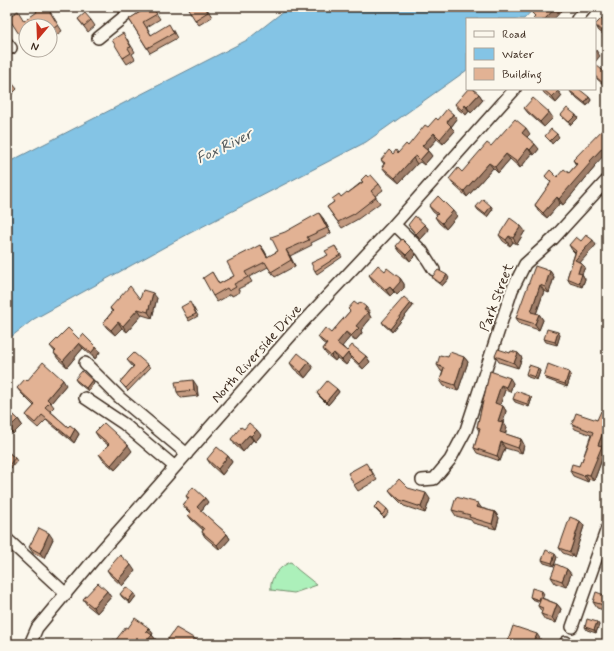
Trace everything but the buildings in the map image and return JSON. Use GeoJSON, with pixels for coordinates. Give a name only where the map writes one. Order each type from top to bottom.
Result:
{"type":"FeatureCollection","features":[{"type":"Feature","properties":{"kind":"street"},"geometry":{"type":"LineString","coordinates":[[98,38],[136,7]]}},
{"type":"Feature","properties":{"kind":"street"},"geometry":{"type":"LineString","coordinates":[[578,18],[587,7]]}},
{"type":"Feature","properties":{"kind":"street","name":"North Riverside Drive"},"geometry":{"type":"LineString","coordinates":[[30,644],[37,628],[175,467],[301,324],[395,224],[514,90]]}},
{"type":"Feature","properties":{"kind":"street","name":"Park Street"},"geometry":{"type":"LineString","coordinates":[[422,480],[434,479],[450,460],[466,430],[512,290],[524,264],[553,239],[607,180]]}},
{"type":"Feature","properties":{"kind":"street"},"geometry":{"type":"LineString","coordinates":[[395,224],[422,251],[434,270]]}},
{"type":"Feature","properties":{"kind":"street"},"geometry":{"type":"LineString","coordinates":[[85,363],[120,398],[187,454]]}},
{"type":"Feature","properties":{"kind":"street"},"geometry":{"type":"LineString","coordinates":[[85,398],[124,424],[175,467]]}},
{"type":"Feature","properties":{"kind":"street"},"geometry":{"type":"LineString","coordinates":[[572,627],[602,564],[607,528]]}},
{"type":"Feature","properties":{"kind":"street"},"geometry":{"type":"LineString","coordinates":[[7,539],[66,594]]}},
{"type":"Feature","properties":{"kind":"green space"},"geometry":{"type":"Polygon","coordinates":[[[291,562],[297,569],[317,585],[294,593],[271,590],[272,581],[276,573],[283,566],[291,562]]]}},
{"type":"Feature","properties":{"kind":"water","name":"Fox River"},"geometry":{"type":"Polygon","coordinates":[[[289,7],[535,7],[525,18],[466,18],[466,71],[366,142],[190,233],[34,319],[7,340],[7,163],[247,40],[289,7]]]}}]}
